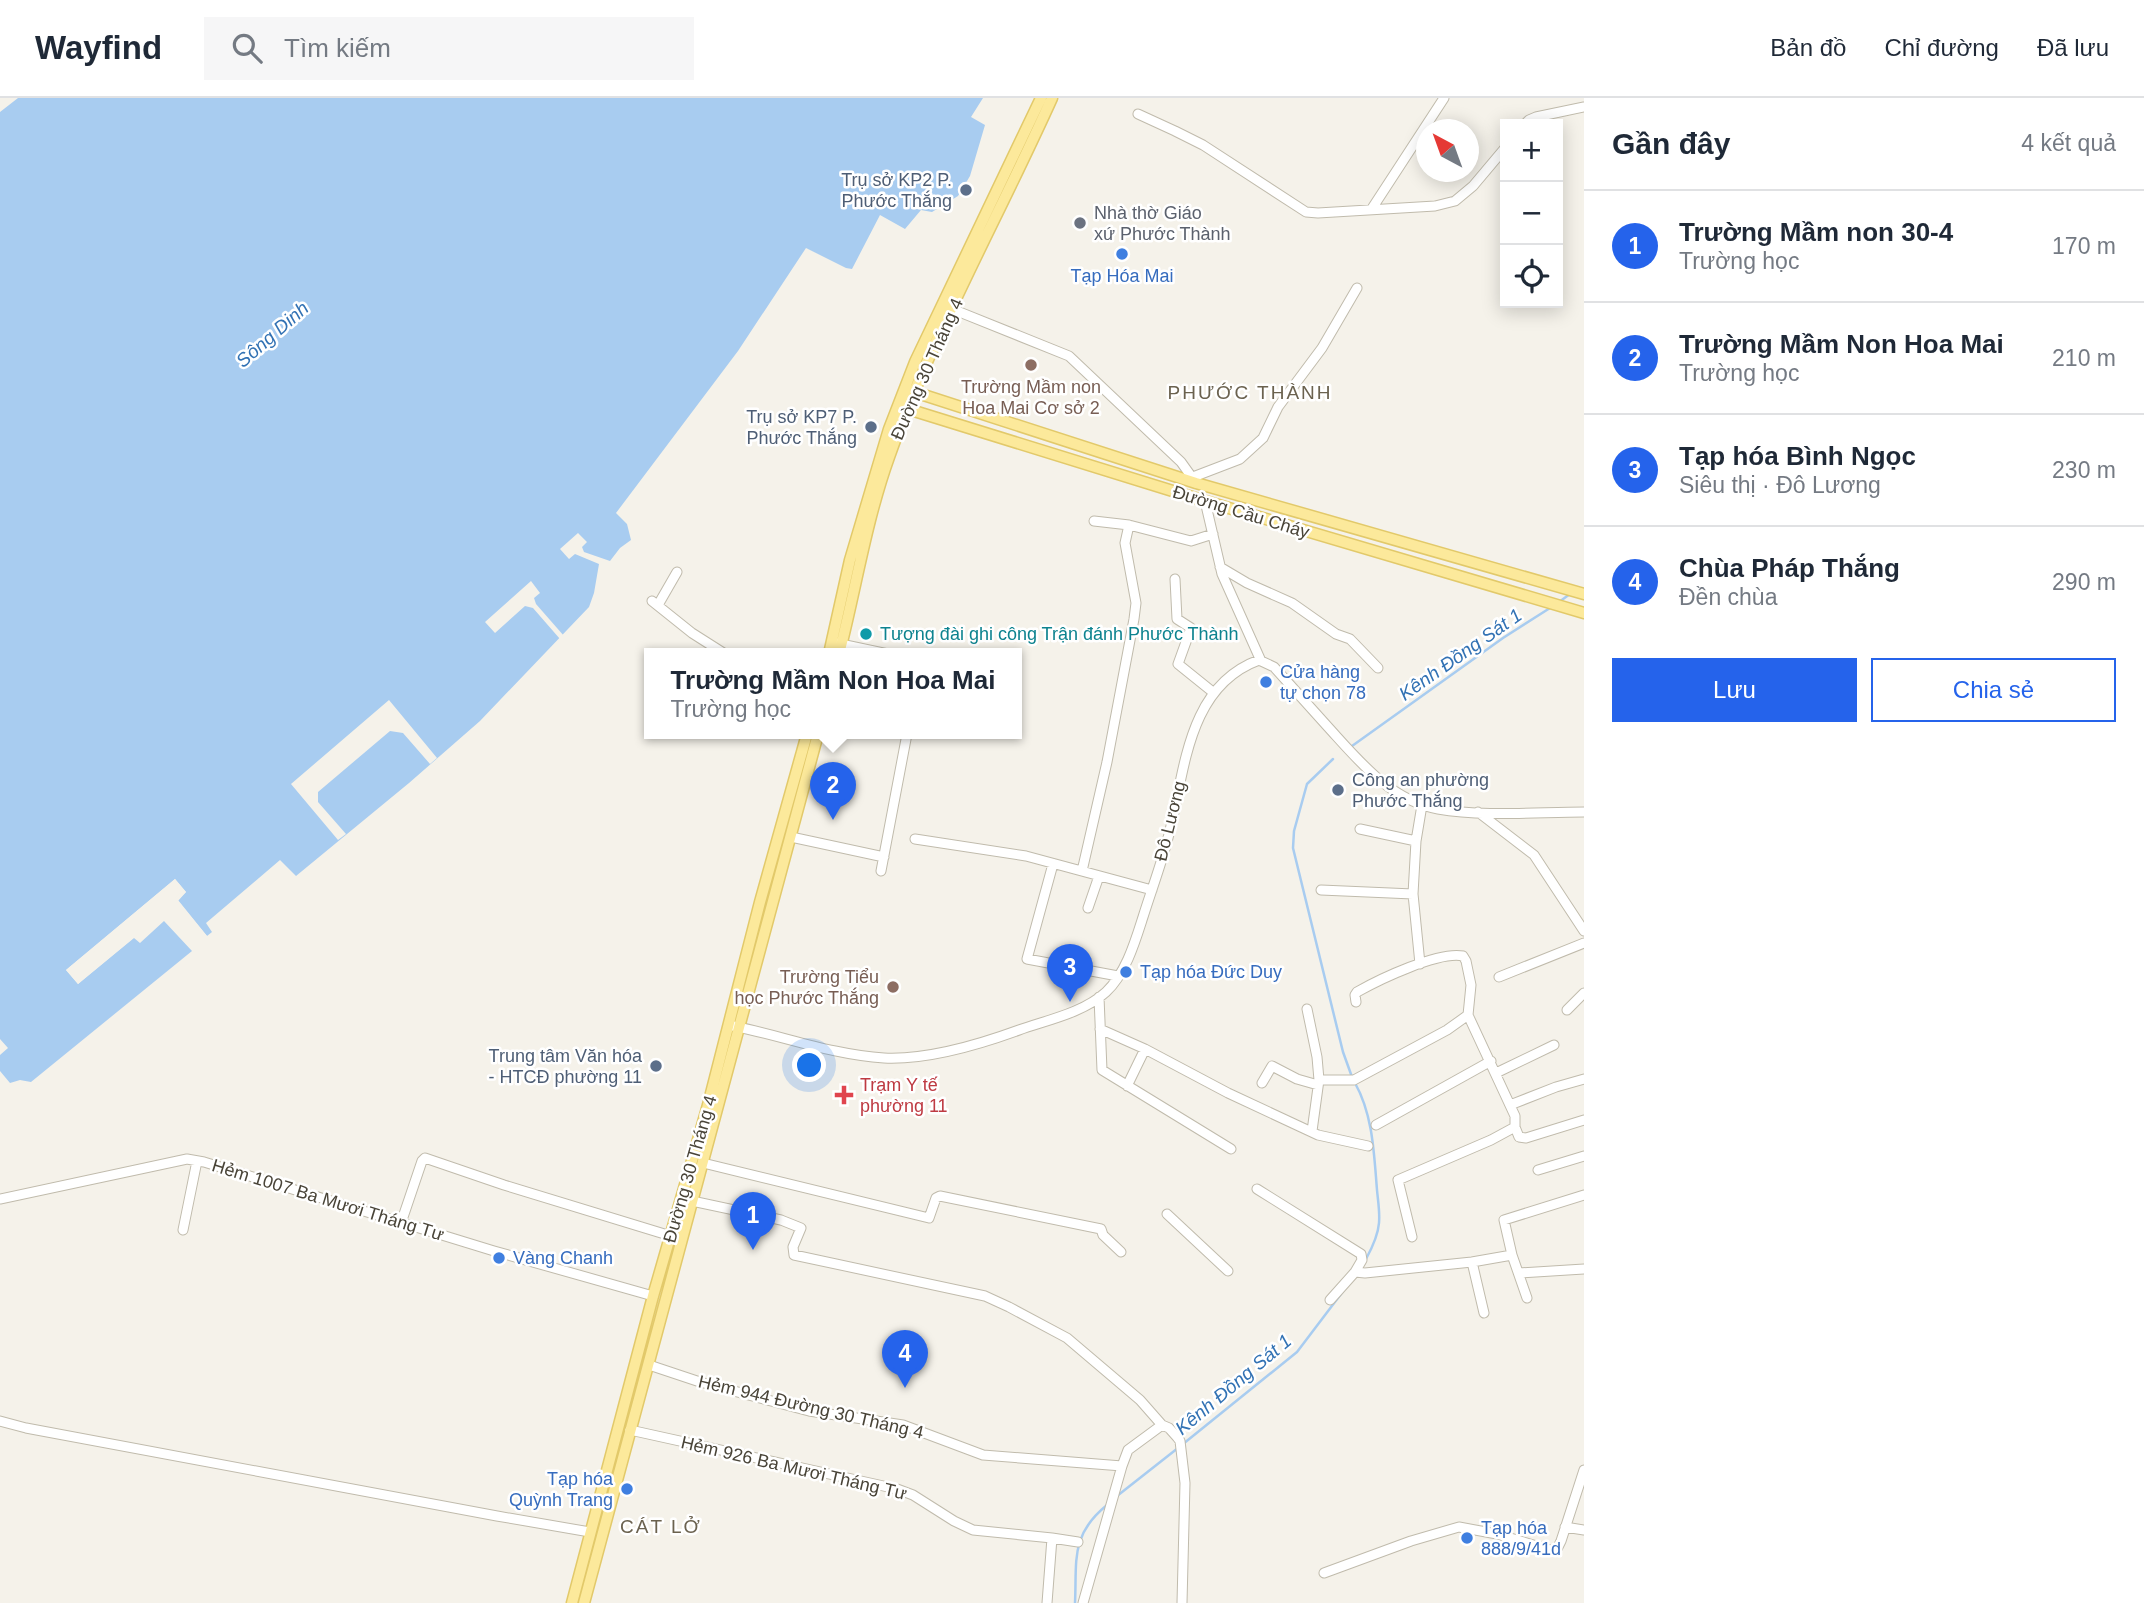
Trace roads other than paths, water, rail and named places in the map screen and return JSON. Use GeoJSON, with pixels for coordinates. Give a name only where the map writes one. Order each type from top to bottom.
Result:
{"type":"FeatureCollection","features":[{"type":"Feature","properties":{"kind":"main road","name":"Đường 30 Tháng 4"},"geometry":{"type":"LineString","coordinates":[[931,342],[952,309],[1027,139],[1041,98]]}},
{"type":"Feature","properties":{"kind":"main road","name":"Đường 30 Tháng 4"},"geometry":{"type":"LineString","coordinates":[[835,648],[852,575],[849,560],[881,451],[1027,139],[1052,98]]}},
{"type":"Feature","properties":{"kind":"main road","name":"Đường Cầu Cháy"},"geometry":{"type":"LineString","coordinates":[[909,390],[1285,509],[1584,594]]}},
{"type":"Feature","properties":{"kind":"main road","name":"Đường Cầu Cháy"},"geometry":{"type":"LineString","coordinates":[[903,407],[1281,524],[1584,613]]}},
{"type":"Feature","properties":{"kind":"main road"},"geometry":{"type":"LineString","coordinates":[[1281,524],[1285,509]]}},
{"type":"Feature","properties":{"kind":"main road","name":"Đường 30 Tháng 4"},"geometry":{"type":"LineString","coordinates":[[584,1603],[703,1163],[787,804],[806,739]]}},
{"type":"Feature","properties":{"kind":"main road","name":"Đường 30 Tháng 4"},"geometry":{"type":"LineString","coordinates":[[572,1603],[653,1296],[791,837],[817,739]]}},
{"type":"Feature","properties":{"kind":"main road"},"geometry":{"type":"LineString","coordinates":[[787,804],[799,809]]}},
{"type":"Feature","properties":{"kind":"main road"},"geometry":{"type":"LineString","coordinates":[[590,1532],[603,1535]]}},
{"type":"Feature","properties":{"kind":"street"},"geometry":{"type":"LineString","coordinates":[[1371,210],[1444,98]]}},
{"type":"Feature","properties":{"kind":"street"},"geometry":{"type":"LineString","coordinates":[[1531,119],[1584,107]]}},
{"type":"Feature","properties":{"kind":"street"},"geometry":{"type":"LineString","coordinates":[[1138,114],[1203,145],[1306,212],[1318,214],[1434,206],[1455,201],[1473,186],[1500,154]]}},
{"type":"Feature","properties":{"kind":"street"},"geometry":{"type":"LineString","coordinates":[[952,309],[1069,356],[1181,462],[1194,480],[1240,459],[1263,438],[1278,407],[1322,348],[1357,288]]}},
{"type":"Feature","properties":{"kind":"street"},"geometry":{"type":"LineString","coordinates":[[1205,501],[1220,567],[1261,661],[1274,667],[1375,776],[1401,796],[1439,809],[1478,812],[1584,812]]}},
{"type":"Feature","properties":{"kind":"street"},"geometry":{"type":"LineString","coordinates":[[1094,521],[1129,525],[1191,541],[1213,534]]}},
{"type":"Feature","properties":{"kind":"street"},"geometry":{"type":"LineString","coordinates":[[1082,871],[1135,619],[1136,603],[1125,543],[1129,525]]}},
{"type":"Feature","properties":{"kind":"street"},"geometry":{"type":"LineString","coordinates":[[1220,567],[1247,583],[1292,603],[1336,634],[1350,639],[1378,668]]}},
{"type":"Feature","properties":{"kind":"street"},"geometry":{"type":"LineString","coordinates":[[677,572],[655,603],[716,648]]}},
{"type":"Feature","properties":{"kind":"street"},"geometry":{"type":"LineString","coordinates":[[1175,579],[1177,618],[1191,628],[1178,664],[1214,693]]}},
{"type":"Feature","properties":{"kind":"street","name":"Đô Lương"},"geometry":{"type":"LineString","coordinates":[[735,1026],[846,1053],[895,1058],[969,1046],[1069,1013],[1106,992],[1127,962],[1137,937],[1170,830],[1185,759],[1196,725],[1214,693],[1233,674],[1246,664],[1261,661]]}},
{"type":"Feature","properties":{"kind":"street"},"geometry":{"type":"LineString","coordinates":[[881,870],[906,739]]}},
{"type":"Feature","properties":{"kind":"street"},"geometry":{"type":"LineString","coordinates":[[1420,964],[1413,894],[1416,841],[1422,804]]}},
{"type":"Feature","properties":{"kind":"street"},"geometry":{"type":"LineString","coordinates":[[1478,812],[1534,855],[1584,931]]}},
{"type":"Feature","properties":{"kind":"street"},"geometry":{"type":"LineString","coordinates":[[1360,829],[1416,841]]}},
{"type":"Feature","properties":{"kind":"street"},"geometry":{"type":"LineString","coordinates":[[791,837],[884,857]]}},
{"type":"Feature","properties":{"kind":"street"},"geometry":{"type":"LineString","coordinates":[[915,839],[1026,856],[1152,890]]}},
{"type":"Feature","properties":{"kind":"street"},"geometry":{"type":"LineString","coordinates":[[1053,864],[1027,959],[1118,976]]}},
{"type":"Feature","properties":{"kind":"street"},"geometry":{"type":"LineString","coordinates":[[1088,908],[1099,876]]}},
{"type":"Feature","properties":{"kind":"street"},"geometry":{"type":"LineString","coordinates":[[1321,890],[1413,894]]}},
{"type":"Feature","properties":{"kind":"street"},"geometry":{"type":"LineString","coordinates":[[1499,977],[1584,943]]}},
{"type":"Feature","properties":{"kind":"street"},"geometry":{"type":"LineString","coordinates":[[1356,1002],[1357,992],[1420,964],[1444,956],[1463,956],[1471,985],[1468,1015],[1515,1116],[1518,1137],[1523,1139],[1584,1120]]}},
{"type":"Feature","properties":{"kind":"street"},"geometry":{"type":"LineString","coordinates":[[1567,1010],[1584,993]]}},
{"type":"Feature","properties":{"kind":"street"},"geometry":{"type":"LineString","coordinates":[[1098,997],[1102,1070],[1231,1149]]}},
{"type":"Feature","properties":{"kind":"street"},"geometry":{"type":"LineString","coordinates":[[1307,1009],[1317,1057],[1318,1082],[1312,1131]]}},
{"type":"Feature","properties":{"kind":"street"},"geometry":{"type":"LineString","coordinates":[[1262,1083],[1272,1066],[1297,1079],[1318,1082],[1354,1080],[1447,1030],[1468,1015]]}},
{"type":"Feature","properties":{"kind":"street"},"geometry":{"type":"LineString","coordinates":[[1100,1028],[1228,1093],[1312,1131],[1368,1146]]}},
{"type":"Feature","properties":{"kind":"street"},"geometry":{"type":"LineString","coordinates":[[1496,1073],[1554,1045]]}},
{"type":"Feature","properties":{"kind":"street"},"geometry":{"type":"LineString","coordinates":[[1127,1086],[1145,1049]]}},
{"type":"Feature","properties":{"kind":"street"},"geometry":{"type":"LineString","coordinates":[[1376,1125],[1491,1061]]}},
{"type":"Feature","properties":{"kind":"street"},"geometry":{"type":"LineString","coordinates":[[1510,1105],[1584,1079]]}},
{"type":"Feature","properties":{"kind":"street"},"geometry":{"type":"LineString","coordinates":[[1412,1237],[1398,1180],[1515,1128]]}},
{"type":"Feature","properties":{"kind":"street"},"geometry":{"type":"LineString","coordinates":[[1538,1170],[1584,1156]]}},
{"type":"Feature","properties":{"kind":"street"},"geometry":{"type":"LineString","coordinates":[[401,1223],[425,1158],[671,1236]]}},
{"type":"Feature","properties":{"kind":"street","name":"Hẻm 1007 Ba Mươi Tháng Tư"},"geometry":{"type":"LineString","coordinates":[[0,1199],[187,1159],[653,1296]]}},
{"type":"Feature","properties":{"kind":"street"},"geometry":{"type":"LineString","coordinates":[[183,1230],[197,1161]]}},
{"type":"Feature","properties":{"kind":"street"},"geometry":{"type":"LineString","coordinates":[[703,1163],[929,1218],[936,1198],[940,1196],[1101,1229],[1121,1252]]}},
{"type":"Feature","properties":{"kind":"street"},"geometry":{"type":"LineString","coordinates":[[1257,1189],[1358,1251],[1362,1259],[1359,1272],[1330,1300]]}},
{"type":"Feature","properties":{"kind":"street"},"geometry":{"type":"LineString","coordinates":[[1527,1298],[1512,1255],[1504,1220],[1584,1195]]}},
{"type":"Feature","properties":{"kind":"street"},"geometry":{"type":"LineString","coordinates":[[692,1201],[781,1220],[800,1228],[793,1247],[794,1255],[985,1296],[1067,1338],[1140,1400],[1180,1441],[1185,1483],[1182,1603]]}},
{"type":"Feature","properties":{"kind":"street"},"geometry":{"type":"LineString","coordinates":[[1167,1214],[1228,1271]]}},
{"type":"Feature","properties":{"kind":"street"},"geometry":{"type":"LineString","coordinates":[[1359,1272],[1472,1262],[1512,1255]]}},
{"type":"Feature","properties":{"kind":"street"},"geometry":{"type":"LineString","coordinates":[[1472,1262],[1484,1313]]}},
{"type":"Feature","properties":{"kind":"street"},"geometry":{"type":"LineString","coordinates":[[1519,1273],[1584,1269]]}},
{"type":"Feature","properties":{"kind":"street","name":"Hẻm 944 Đường 30 Tháng 4"},"geometry":{"type":"LineString","coordinates":[[649,1364],[700,1382],[798,1408],[903,1425],[983,1455],[1122,1466]]}},
{"type":"Feature","properties":{"kind":"street"},"geometry":{"type":"LineString","coordinates":[[0,1421],[334,1486],[590,1532]]}},
{"type":"Feature","properties":{"kind":"street"},"geometry":{"type":"LineString","coordinates":[[1083,1603],[1128,1450],[1162,1425]]}},
{"type":"Feature","properties":{"kind":"street","name":"Hẻm 926 Ba Mươi Tháng Tư"},"geometry":{"type":"LineString","coordinates":[[630,1430],[897,1489],[913,1495],[973,1530],[1078,1542]]}},
{"type":"Feature","properties":{"kind":"street"},"geometry":{"type":"LineString","coordinates":[[1324,1573],[1411,1541],[1459,1527],[1497,1534],[1550,1550],[1557,1549],[1584,1470]]}},
{"type":"Feature","properties":{"kind":"street"},"geometry":{"type":"LineString","coordinates":[[1565,1528],[1584,1530]]}},
{"type":"Feature","properties":{"kind":"street"},"geometry":{"type":"LineString","coordinates":[[1047,1603],[1052,1538]]}},
{"type":"Feature","properties":{"kind":"water","name":"Sông Dinh"},"geometry":{"type":"Polygon","coordinates":[[[18,98],[983,98],[971,117],[985,125],[970,176],[958,196],[932,212],[921,210],[905,229],[880,215],[852,269],[806,248],[738,351],[616,513],[627,524],[631,540],[620,548],[610,561],[584,552],[582,547],[587,542],[578,533],[560,549],[569,559],[575,554],[599,564],[589,607],[480,721],[296,876],[280,860],[206,923],[212,932],[207,936],[178,900],[186,892],[175,879],[66,970],[78,984],[134,938],[140,943],[164,921],[192,951],[31,1082],[20,1080],[10,1083],[0,1071],[0,1055],[8,1048],[0,1039],[0,112],[18,98]]]}},
{"type":"Feature","properties":{"kind":"waterway","name":"Kênh Đồng Sát 1"},"geometry":{"type":"LineString","coordinates":[[1559,602],[1570,594]]}},
{"type":"Feature","properties":{"kind":"waterway","name":"Kênh Đồng Sát 1"},"geometry":{"type":"LineString","coordinates":[[1352,746],[1503,638],[1550,608]]}},
{"type":"Feature","properties":{"kind":"waterway","name":"Kênh Đồng Sát 1"},"geometry":{"type":"LineString","coordinates":[[1333,759],[1307,784],[1294,831],[1293,848],[1343,1052],[1352,1077]]}},
{"type":"Feature","properties":{"kind":"waterway","name":"Kênh Đồng Sát 1"},"geometry":{"type":"LineString","coordinates":[[1355,1083],[1369,1121],[1379,1211],[1377,1233],[1366,1259]]}},
{"type":"Feature","properties":{"kind":"waterway","name":"Kênh Đồng Sát 1"},"geometry":{"type":"LineString","coordinates":[[1183,1444],[1297,1352],[1344,1290]]}},
{"type":"Feature","properties":{"kind":"waterway","name":"Kênh Đồng Sát 1"},"geometry":{"type":"LineString","coordinates":[[1117,1496],[1178,1448]]}},
{"type":"Feature","properties":{"kind":"waterway","name":"Kênh Đồng Sát 1"},"geometry":{"type":"LineString","coordinates":[[1075,1603],[1076,1561],[1081,1538],[1095,1516],[1107,1505]]}},
{"type":"Feature","properties":{"kind":"place","name":"Trụ sở KP2 P. Phước Thắng"},"geometry":{"type":"Point","coordinates":[966,190]}},
{"type":"Feature","properties":{"kind":"place","name":"Nhà thờ Giáo xứ Phước Thành"},"geometry":{"type":"Point","coordinates":[1080,223]}},
{"type":"Feature","properties":{"kind":"place","name":"Tạp Hóa Mai"},"geometry":{"type":"Point","coordinates":[1122,254]}},
{"type":"Feature","properties":{"kind":"place","name":"Trường Mầm non Hoa Mai Cơ sở 2"},"geometry":{"type":"Point","coordinates":[1031,365]}},
{"type":"Feature","properties":{"kind":"place","name":"Trụ sở KP7 P. Phước Thắng"},"geometry":{"type":"Point","coordinates":[871,427]}},
{"type":"Feature","properties":{"kind":"place","name":"Tượng đài ghi công Trận đánh Phước Thành"},"geometry":{"type":"Point","coordinates":[866,634]}},
{"type":"Feature","properties":{"kind":"place","name":"Cửa hàng tự chọn 78"},"geometry":{"type":"Point","coordinates":[1266,682]}},
{"type":"Feature","properties":{"kind":"place","name":"Công an phường Phước Thắng"},"geometry":{"type":"Point","coordinates":[1338,790]}},
{"type":"Feature","properties":{"kind":"place","name":"Trường Mầm Non Hoa Mai"},"geometry":{"type":"Point","coordinates":[833,820]}},
{"type":"Feature","properties":{"kind":"place","name":"Tạp hóa Đức Duy"},"geometry":{"type":"Point","coordinates":[1126,972]}},
{"type":"Feature","properties":{"kind":"place","name":"Trường Tiểu học Phước Thắng"},"geometry":{"type":"Point","coordinates":[893,987]}},
{"type":"Feature","properties":{"kind":"place","name":"Tạp hóa Bình Ngọc"},"geometry":{"type":"Point","coordinates":[1070,1002]}},
{"type":"Feature","properties":{"kind":"place","name":"Trung tâm Văn hóa - HTCĐ phường 11"},"geometry":{"type":"Point","coordinates":[656,1066]}},
{"type":"Feature","properties":{"kind":"place","name":"Trạm Y tế phường 11"},"geometry":{"type":"Point","coordinates":[844,1095]}},
{"type":"Feature","properties":{"kind":"place","name":"Trường Mầm non 30-4"},"geometry":{"type":"Point","coordinates":[753,1250]}},
{"type":"Feature","properties":{"kind":"place","name":"Vàng Chanh"},"geometry":{"type":"Point","coordinates":[499,1258]}},
{"type":"Feature","properties":{"kind":"place","name":"Chùa Pháp Thắng"},"geometry":{"type":"Point","coordinates":[905,1388]}},
{"type":"Feature","properties":{"kind":"place","name":"Tạp hóa Quỳnh Trang"},"geometry":{"type":"Point","coordinates":[627,1489]}},
{"type":"Feature","properties":{"kind":"place","name":"Tạp hóa 888/9/41d"},"geometry":{"type":"Point","coordinates":[1467,1538]}},
{"type":"Feature","properties":{"kind":"district","name":"PHƯỚC THÀNH"},"geometry":{"type":"Point","coordinates":[1250,392]}},
{"type":"Feature","properties":{"kind":"district","name":"CÁT LỞ"},"geometry":{"type":"Point","coordinates":[661,1526]}}]}
